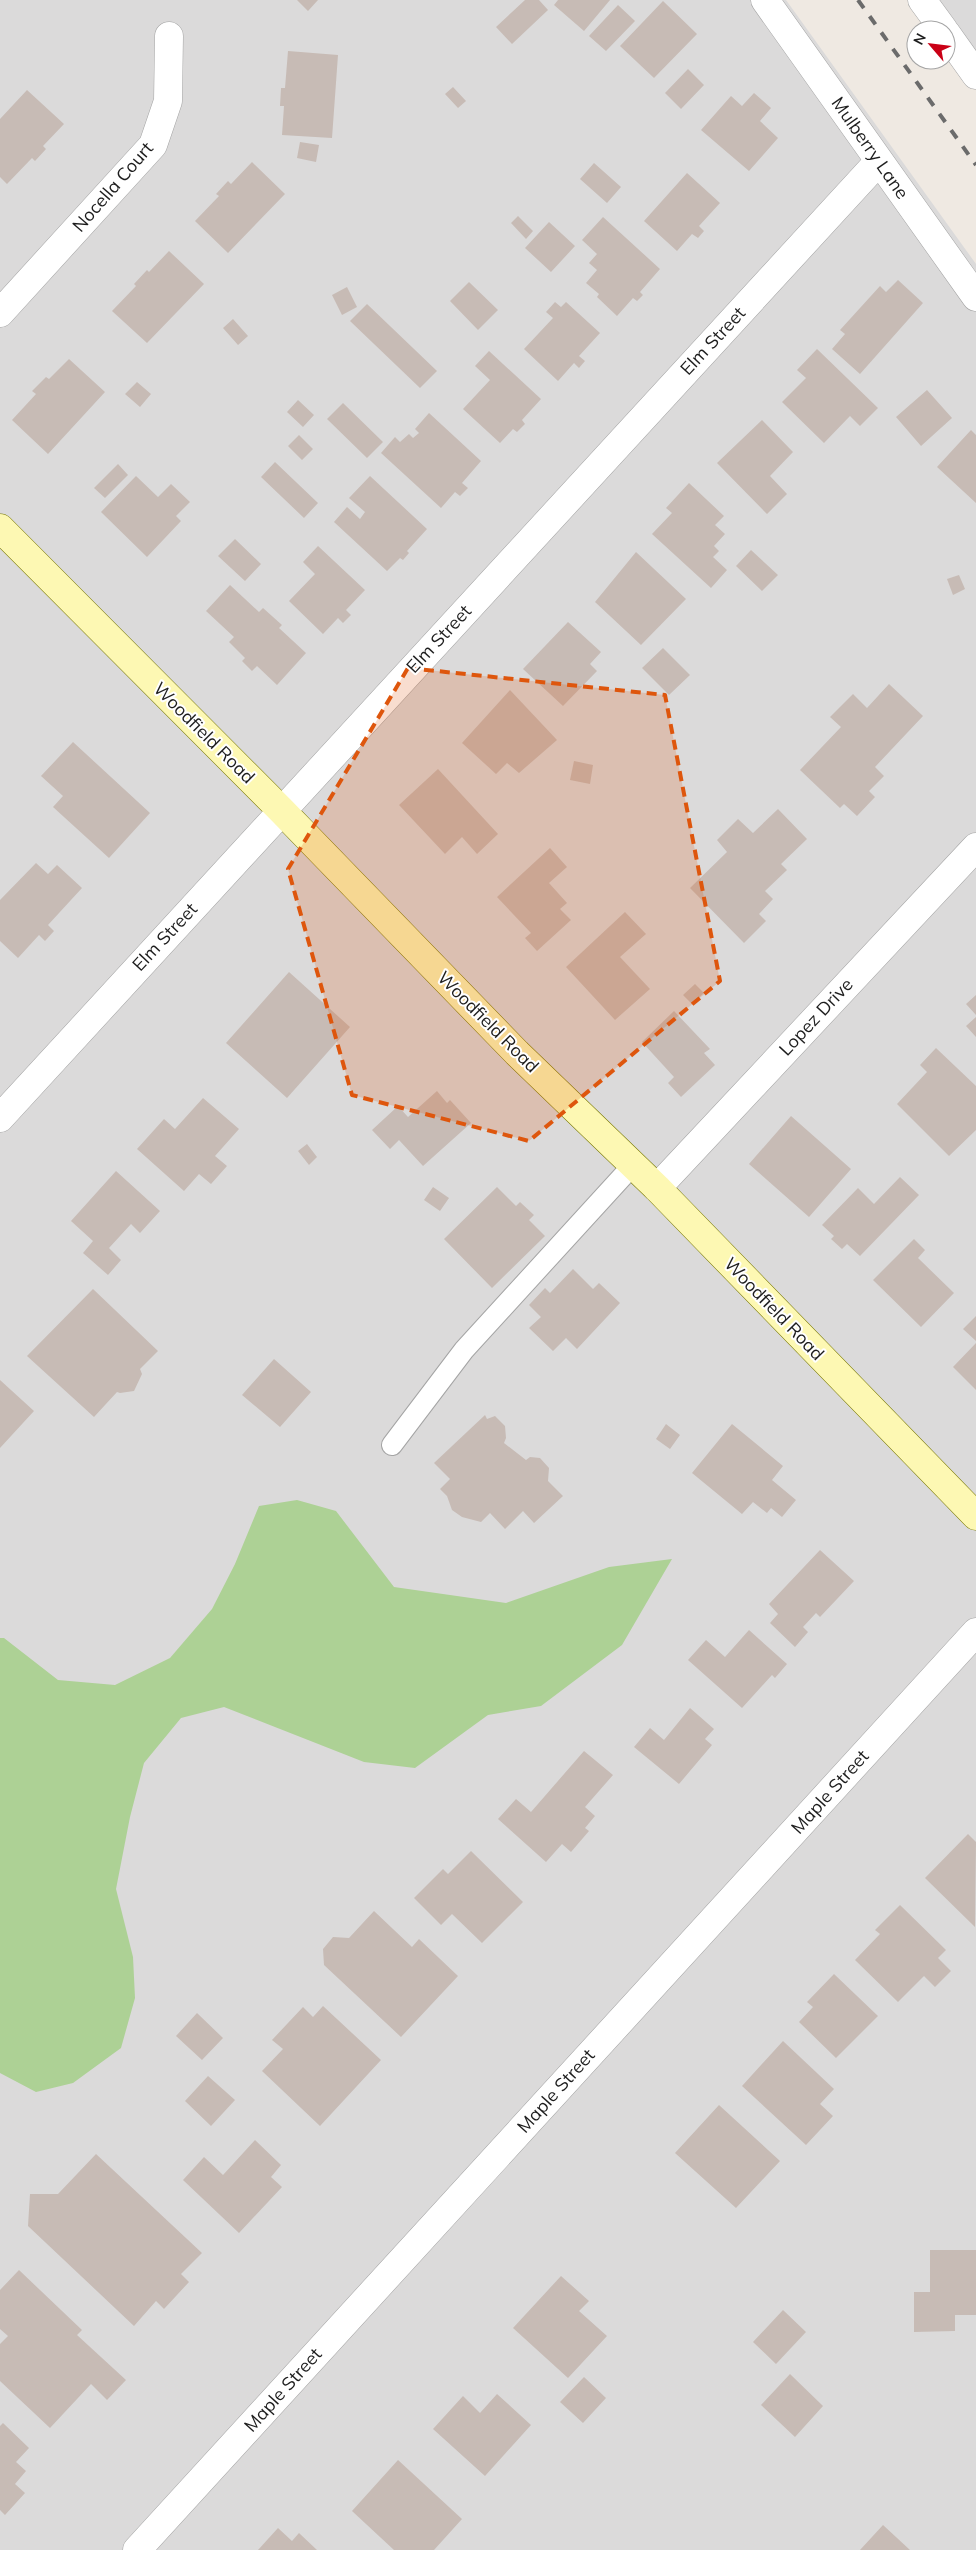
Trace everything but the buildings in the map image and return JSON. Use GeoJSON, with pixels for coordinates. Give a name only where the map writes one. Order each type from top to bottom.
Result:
{"type":"FeatureCollection","features":[{"type":"Feature","properties":{"kind":"main road","name":"Woodfield Road"},"geometry":{"type":"LineString","coordinates":[[0,528],[282,811],[517,1053],[657,1188],[976,1516]]}},
{"type":"Feature","properties":{"kind":"street","name":"Mulberry Lane"},"geometry":{"type":"LineString","coordinates":[[765,0],[976,297]]}},
{"type":"Feature","properties":{"kind":"street"},"geometry":{"type":"LineString","coordinates":[[922,0],[937,20]]}},
{"type":"Feature","properties":{"kind":"street","name":"Nocella Court"},"geometry":{"type":"LineString","coordinates":[[0,313],[153,145],[168,101],[169,36]]}},
{"type":"Feature","properties":{"kind":"street"},"geometry":{"type":"LineString","coordinates":[[956,44],[972,61]]}},
{"type":"Feature","properties":{"kind":"street","name":"Elm Street"},"geometry":{"type":"LineString","coordinates":[[0,1118],[879,161]]}},
{"type":"Feature","properties":{"kind":"street","name":"Lopez Drive"},"geometry":{"type":"LineString","coordinates":[[657,1188],[976,847]]}},
{"type":"Feature","properties":{"kind":"street","name":"Maple Street"},"geometry":{"type":"LineString","coordinates":[[137,2550],[976,1632]]}},
{"type":"Feature","properties":{"kind":"lane"},"geometry":{"type":"LineString","coordinates":[[392,1445],[464,1350],[634,1165]]}},
{"type":"Feature","properties":{"kind":"highlighted area"},"geometry":{"type":"Polygon","coordinates":[[[408,668],[665,695],[720,981],[529,1141],[352,1095],[288,869],[408,668]]]}},
{"type":"Feature","properties":{"kind":"shaded area"},"geometry":{"type":"Polygon","coordinates":[[[0,0],[786,0],[976,264],[976,2550],[0,2550],[0,0]]]}},
{"type":"Feature","properties":{"kind":"shaded area"},"geometry":{"type":"Polygon","coordinates":[[[928,0],[976,0],[976,67],[956,39],[956,20],[942,20],[928,0]]]}},
{"type":"Feature","properties":{"kind":"green space"},"geometry":{"type":"Polygon","coordinates":[[[297,1500],[336,1511],[394,1587],[506,1603],[609,1567],[672,1559],[622,1645],[541,1706],[488,1715],[415,1768],[364,1762],[224,1707],[181,1718],[144,1763],[130,1817],[116,1889],[133,1957],[135,1998],[121,2048],[73,2083],[36,2092],[0,2073],[0,1638],[4,1638],[58,1680],[115,1685],[170,1658],[212,1609],[235,1564],[259,1506],[297,1500]]]}},
{"type":"Feature","properties":{"kind":"railway"},"geometry":{"type":"LineString","coordinates":[[858,0],[976,165]]}}]}
